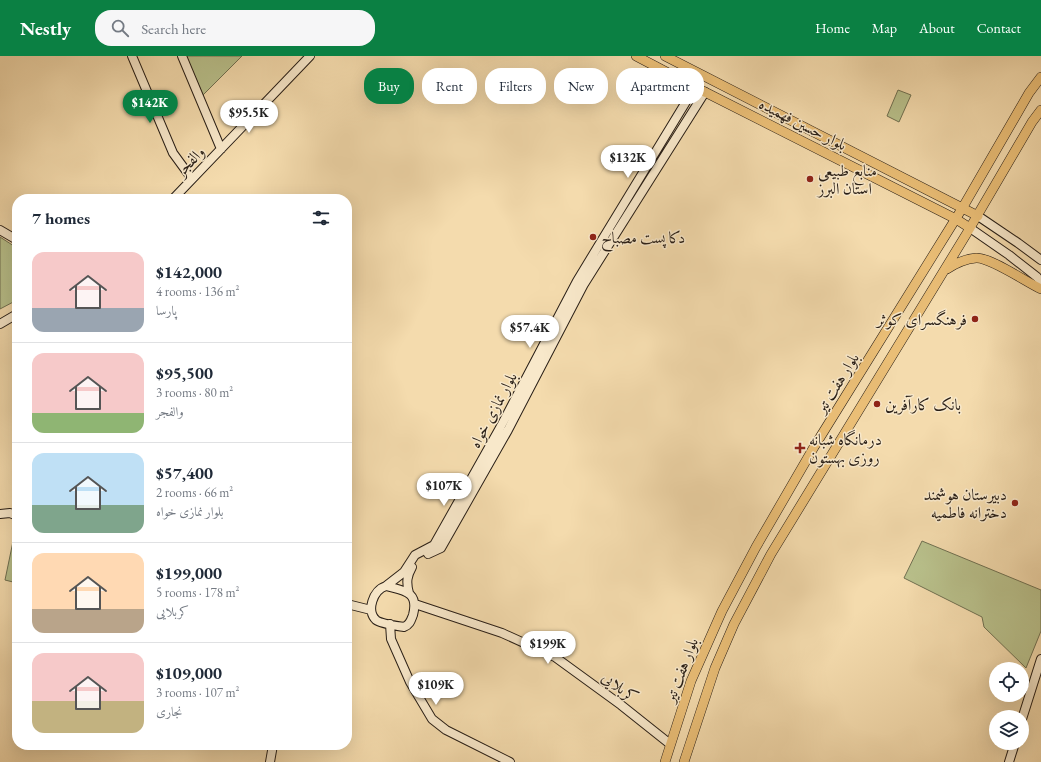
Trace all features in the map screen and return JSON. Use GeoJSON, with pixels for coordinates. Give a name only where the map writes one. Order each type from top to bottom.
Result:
{"type":"FeatureCollection","features":[{"type":"Feature","properties":{"kind":"main road","name":"بلوار حسین فهمیده"},"geometry":{"type":"LineString","coordinates":[[636,56],[659,68]]}},
{"type":"Feature","properties":{"kind":"main road","name":"بلوار حسین فهمیده"},"geometry":{"type":"LineString","coordinates":[[665,56],[978,216]]}},
{"type":"Feature","properties":{"kind":"main road","name":"بلوار هفت تیر"},"geometry":{"type":"LineString","coordinates":[[665,762],[690,681],[722,611],[756,547],[814,448],[956,219],[1029,93],[1041,77]]}},
{"type":"Feature","properties":{"kind":"main road","name":"بلوار حسین فهمیده"},"geometry":{"type":"LineString","coordinates":[[705,92],[956,219],[970,228]]}},
{"type":"Feature","properties":{"kind":"main road","name":"بلوار هفت تیر"},"geometry":{"type":"LineString","coordinates":[[684,762],[701,708],[721,654],[734,624],[771,554],[978,216],[1032,122],[1041,110]]}},
{"type":"Feature","properties":{"kind":"main road"},"geometry":{"type":"LineString","coordinates":[[945,269],[962,260],[978,258],[992,263],[1041,289]]}},
{"type":"Feature","properties":{"kind":"main road"},"geometry":{"type":"LineString","coordinates":[[767,529],[768,537],[776,540],[780,538]]}},
{"type":"Feature","properties":{"kind":"main road"},"geometry":{"type":"LineString","coordinates":[[756,547],[764,545],[769,549],[771,554]]}},
{"type":"Feature","properties":{"kind":"street"},"geometry":{"type":"LineString","coordinates":[[132,56],[173,153],[192,179]]}},
{"type":"Feature","properties":{"kind":"street"},"geometry":{"type":"LineString","coordinates":[[182,56],[221,149]]}},
{"type":"Feature","properties":{"kind":"street","name":"والفجر"},"geometry":{"type":"LineString","coordinates":[[178,194],[310,56]]}},
{"type":"Feature","properties":{"kind":"street","name":"بلوار نمازی خواه"},"geometry":{"type":"LineString","coordinates":[[409,593],[406,583],[411,569],[420,558],[441,548],[508,430],[584,284],[705,92]]}},
{"type":"Feature","properties":{"kind":"street","name":"بلوار نمازی خواه"},"geometry":{"type":"LineString","coordinates":[[386,586],[404,572],[415,555],[434,545],[501,426],[577,281],[686,104]]}},
{"type":"Feature","properties":{"kind":"street"},"geometry":{"type":"LineString","coordinates":[[978,216],[1041,260]]}},
{"type":"Feature","properties":{"kind":"street"},"geometry":{"type":"LineString","coordinates":[[970,228],[1010,255],[1041,282]]}},
{"type":"Feature","properties":{"kind":"street"},"geometry":{"type":"LineString","coordinates":[[0,230],[12,237]]}},
{"type":"Feature","properties":{"kind":"street"},"geometry":{"type":"LineString","coordinates":[[1010,255],[1008,249],[1009,245],[1012,242],[1018,243]]}},
{"type":"Feature","properties":{"kind":"street"},"geometry":{"type":"LineString","coordinates":[[0,324],[12,317]]}},
{"type":"Feature","properties":{"kind":"street"},"geometry":{"type":"LineString","coordinates":[[0,514],[12,514]]}},
{"type":"Feature","properties":{"kind":"street"},"geometry":{"type":"LineString","coordinates":[[352,605],[371,610],[377,620],[404,627],[407,626],[411,620],[416,604],[409,593],[386,586],[376,591],[371,610]]}},
{"type":"Feature","properties":{"kind":"street","name":"کربلایی"},"geometry":{"type":"LineString","coordinates":[[416,604],[502,633],[555,657],[621,705],[670,744]]}},
{"type":"Feature","properties":{"kind":"street"},"geometry":{"type":"LineString","coordinates":[[390,624],[391,639],[394,646],[410,682],[432,719],[446,730],[510,762]]}},
{"type":"Feature","properties":{"kind":"street"},"geometry":{"type":"LineString","coordinates":[[1025,710],[1041,659]]}},
{"type":"Feature","properties":{"kind":"street"},"geometry":{"type":"LineString","coordinates":[[270,762],[272,750]]}},
{"type":"Feature","properties":{"kind":"street"},"geometry":{"type":"LineString","coordinates":[[1009,762],[1013,750]]}},
{"type":"Feature","properties":{"kind":"green space"},"geometry":{"type":"Polygon","coordinates":[[[186,56],[242,56],[203,95],[186,56]]]}},
{"type":"Feature","properties":{"kind":"green space"},"geometry":{"type":"Polygon","coordinates":[[[898,90],[911,95],[899,122],[887,116],[898,90]]]}},
{"type":"Feature","properties":{"kind":"green space"},"geometry":{"type":"Polygon","coordinates":[[[0,237],[12,245],[12,303],[0,309],[0,237]]]}},
{"type":"Feature","properties":{"kind":"green space"},"geometry":{"type":"Polygon","coordinates":[[[922,541],[1041,590],[1041,631],[1028,662],[1020,662],[984,627],[982,617],[904,578],[922,541]]]}},
{"type":"Feature","properties":{"kind":"green space"},"geometry":{"type":"Polygon","coordinates":[[[12,546],[12,582],[5,580],[12,546]]]}},
{"type":"Feature","properties":{"kind":"place","name":"منابع طبیعی استان البرز"},"geometry":{"type":"Point","coordinates":[810,179]}},
{"type":"Feature","properties":{"kind":"place","name":"دکا پست مصباح"},"geometry":{"type":"Point","coordinates":[593,237]}},
{"type":"Feature","properties":{"kind":"place","name":"فرهنگسرای کوثر"},"geometry":{"type":"Point","coordinates":[975,319]}},
{"type":"Feature","properties":{"kind":"place","name":"بانک کارآفرین"},"geometry":{"type":"Point","coordinates":[877,404]}},
{"type":"Feature","properties":{"kind":"place","name":"درمانگاه شبانه روزی بهستون"},"geometry":{"type":"Point","coordinates":[800,448]}},
{"type":"Feature","properties":{"kind":"place","name":"دبیرستان هوشمند دخترانه فاطمیه"},"geometry":{"type":"Point","coordinates":[1015,503]}}]}
